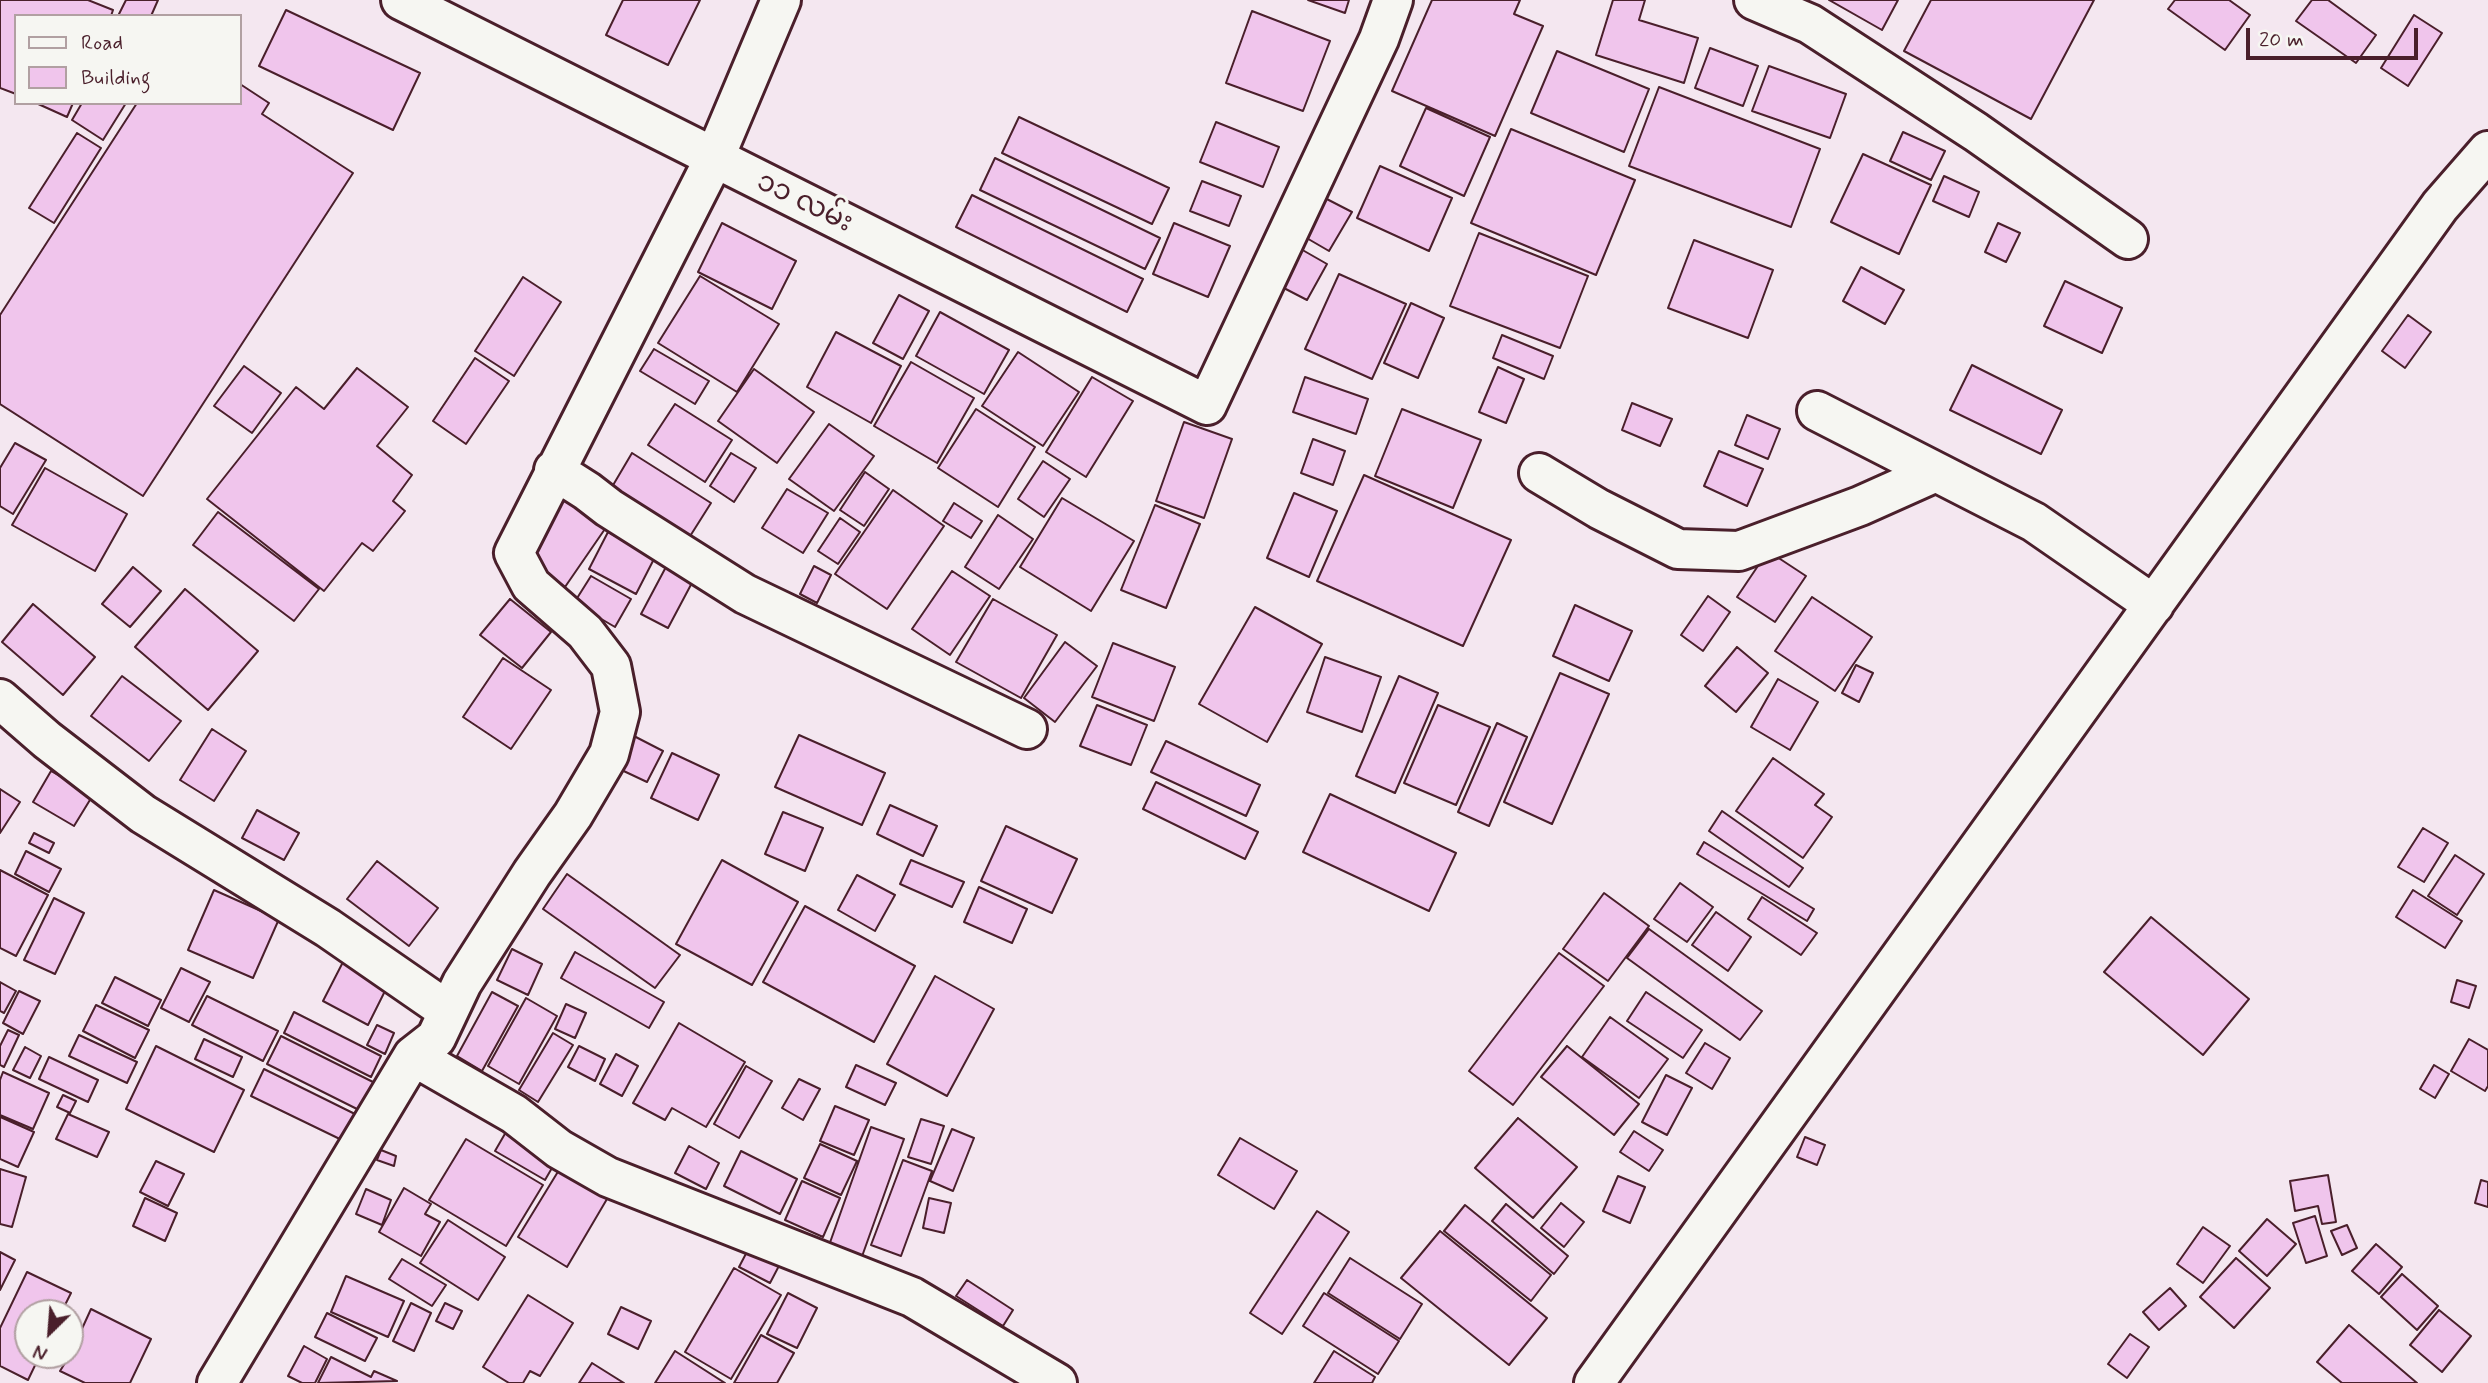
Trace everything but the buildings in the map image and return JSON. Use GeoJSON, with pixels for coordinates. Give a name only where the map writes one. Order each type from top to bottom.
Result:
{"type":"FeatureCollection","features":[{"type":"Feature","properties":{"kind":"street","name":"၁၁ လမ်း"},"geometry":{"type":"LineString","coordinates":[[401,0],[1207,405],[1379,39],[1394,0]]}},
{"type":"Feature","properties":{"kind":"street"},"geometry":{"type":"LineString","coordinates":[[217,1383],[413,1056],[436,1038],[462,983],[573,815],[609,754],[620,712],[611,666],[585,632],[531,585],[514,553],[714,159],[781,0]]}},
{"type":"Feature","properties":{"kind":"street"},"geometry":{"type":"LineString","coordinates":[[1754,0],[1810,24],[1976,132],[2129,239]]}},
{"type":"Feature","properties":{"kind":"street"},"geometry":{"type":"LineString","coordinates":[[1594,1383],[2440,206],[2488,151]]}},
{"type":"Feature","properties":{"kind":"street"},"geometry":{"type":"LineString","coordinates":[[1817,411],[2034,522],[2154,605]]}},
{"type":"Feature","properties":{"kind":"street"},"geometry":{"type":"LineString","coordinates":[[554,470],[745,594],[1027,729]]}},
{"type":"Feature","properties":{"kind":"street"},"geometry":{"type":"LineString","coordinates":[[1539,473],[1599,509],[1678,549],[1739,551],[1860,506],[1936,472]]}},
{"type":"Feature","properties":{"kind":"street"},"geometry":{"type":"LineString","coordinates":[[0,699],[47,740],[143,814],[328,928],[447,1011]]}},
{"type":"Feature","properties":{"kind":"street"},"geometry":{"type":"LineString","coordinates":[[413,1056],[514,1114],[559,1149],[608,1177],[912,1297],[1057,1383]]}}]}
